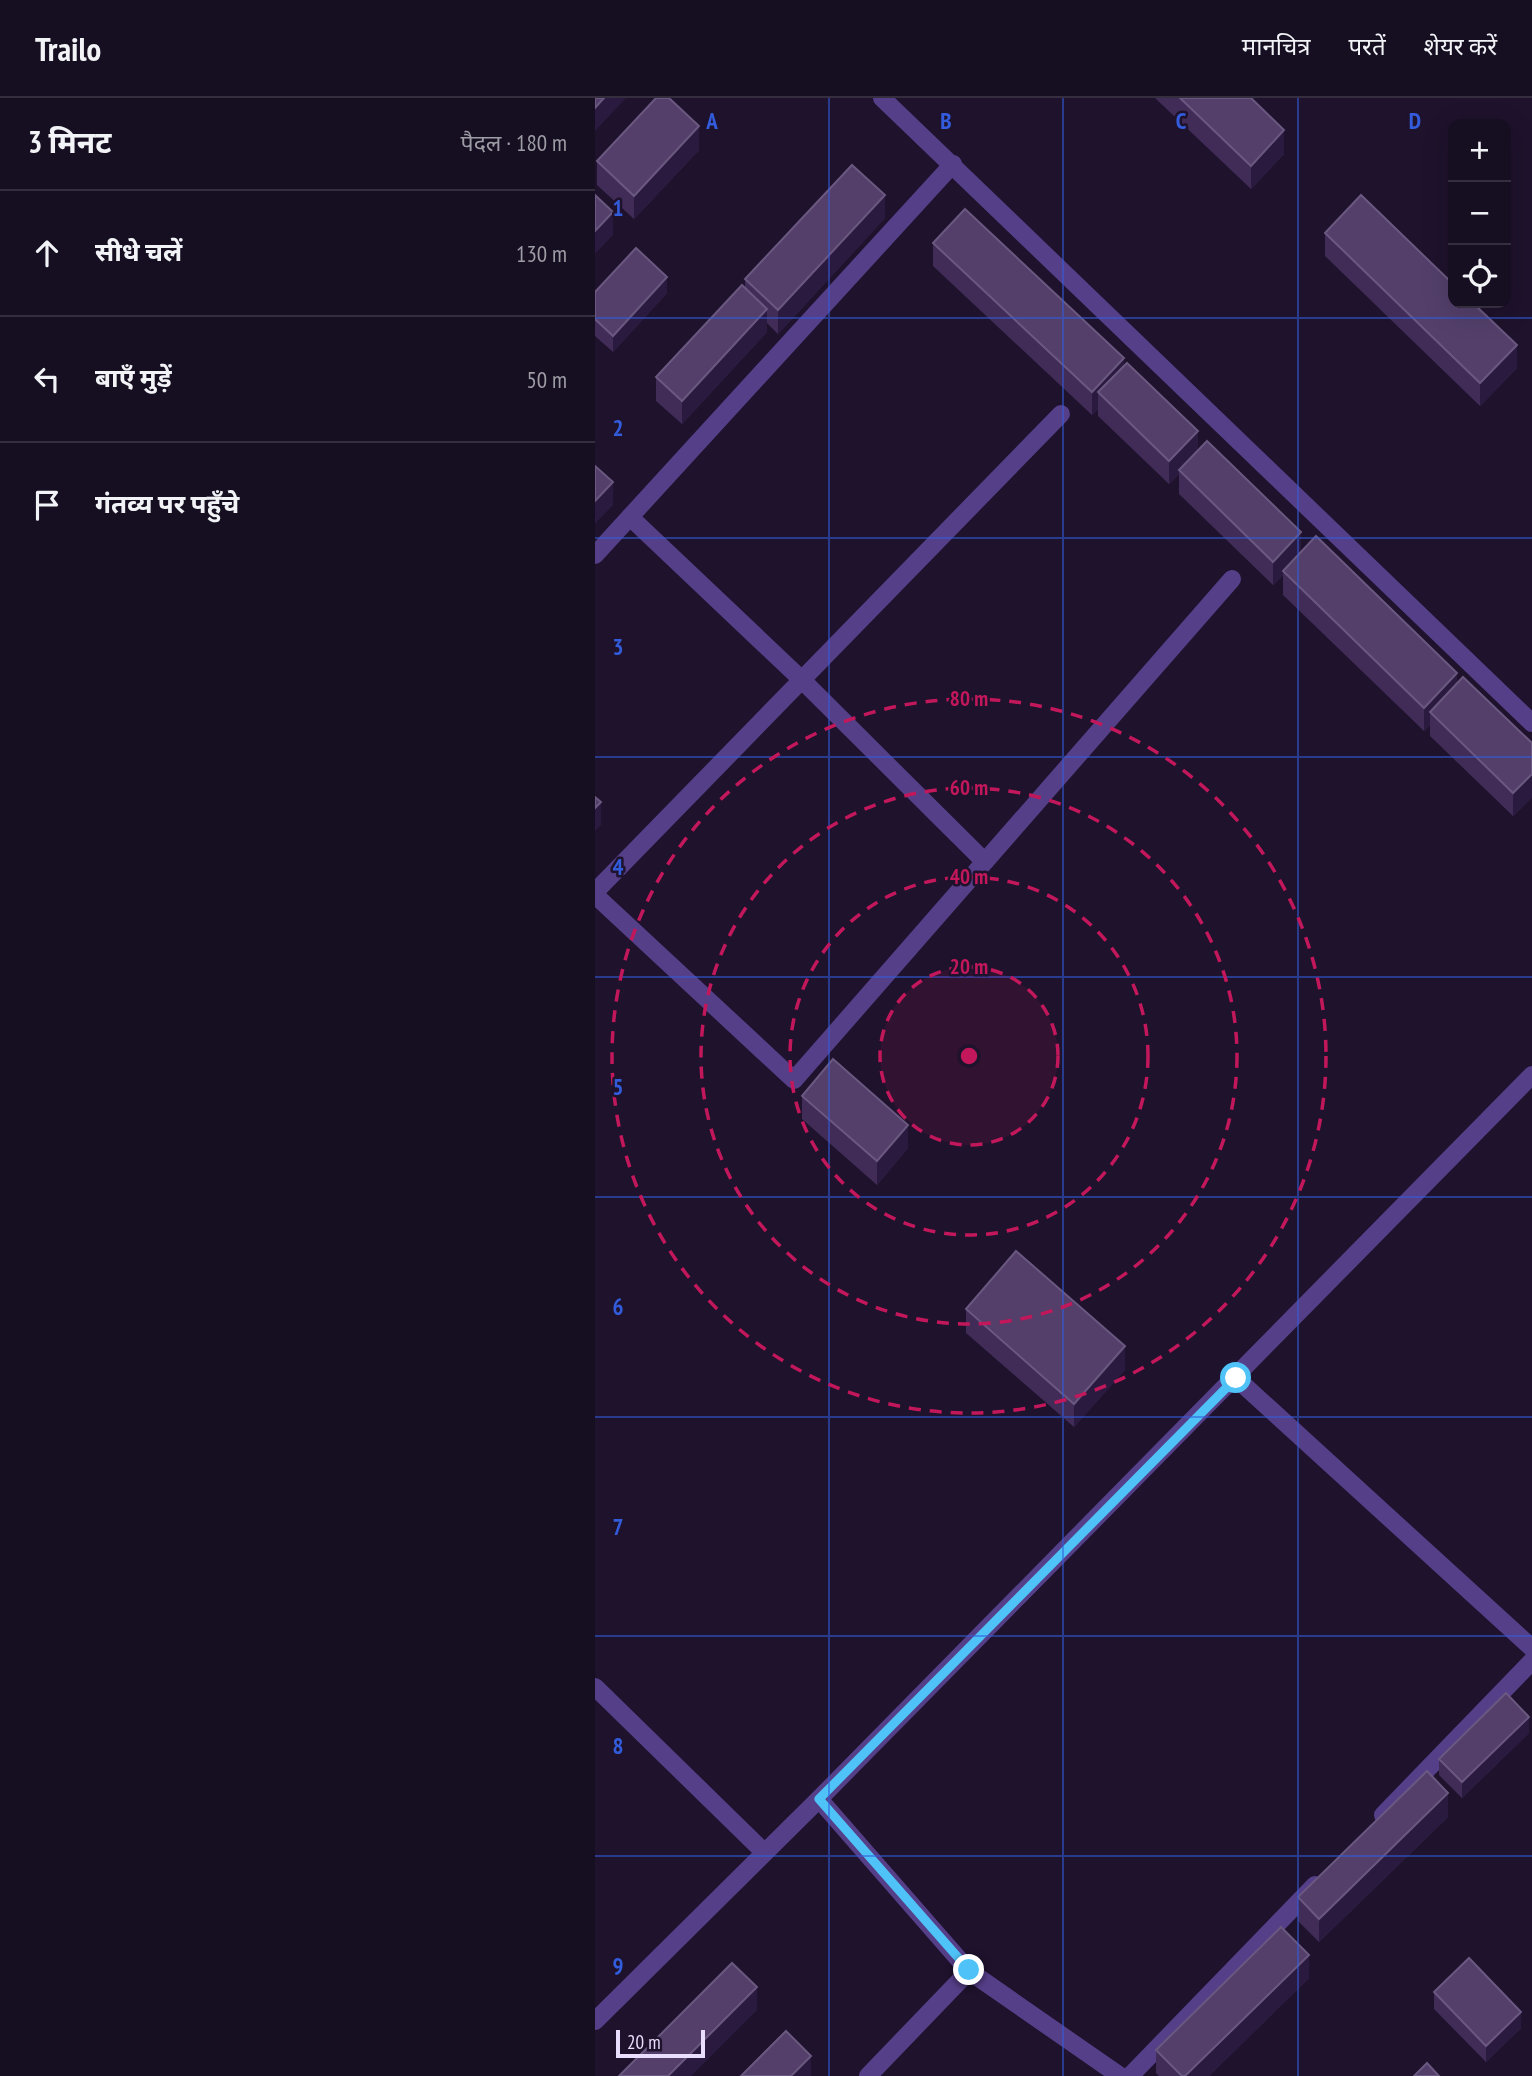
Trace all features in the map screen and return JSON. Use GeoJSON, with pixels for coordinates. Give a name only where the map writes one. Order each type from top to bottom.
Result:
{"type":"FeatureCollection","features":[{"type":"Feature","properties":{"kind":"street"},"geometry":{"type":"LineString","coordinates":[[882,98],[1532,723]]}},
{"type":"Feature","properties":{"kind":"street"},"geometry":{"type":"LineString","coordinates":[[595,555],[953,164]]}},
{"type":"Feature","properties":{"kind":"street"},"geometry":{"type":"LineString","coordinates":[[1061,414],[595,894],[794,1080],[1232,579]]}},
{"type":"Feature","properties":{"kind":"street"},"geometry":{"type":"LineString","coordinates":[[630,517],[803,680],[984,861]]}},
{"type":"Feature","properties":{"kind":"street"},"geometry":{"type":"LineString","coordinates":[[595,2021],[1236,1378],[1532,1075]]}},
{"type":"Feature","properties":{"kind":"street"},"geometry":{"type":"LineString","coordinates":[[1236,1378],[1532,1648]]}},
{"type":"Feature","properties":{"kind":"street"},"geometry":{"type":"LineString","coordinates":[[1369,1829],[1532,1661]]}},
{"type":"Feature","properties":{"kind":"street"},"geometry":{"type":"LineString","coordinates":[[595,1688],[764,1852]]}},
{"type":"Feature","properties":{"kind":"street"},"geometry":{"type":"LineString","coordinates":[[819,1799],[969,1970],[1120,2076]]}},
{"type":"Feature","properties":{"kind":"street"},"geometry":{"type":"LineString","coordinates":[[1130,2076],[1331,1869]]}},
{"type":"Feature","properties":{"kind":"street"},"geometry":{"type":"LineString","coordinates":[[868,2076],[969,1970]]}},
{"type":"Feature","properties":{"kind":"building"},"geometry":{"type":"Polygon","coordinates":[[[595,98],[604,98],[595,108],[595,98]]]}},
{"type":"Feature","properties":{"kind":"building"},"geometry":{"type":"Polygon","coordinates":[[[656,98],[669,98],[699,126],[634,196],[597,161],[656,98]]]}},
{"type":"Feature","properties":{"kind":"building"},"geometry":{"type":"Polygon","coordinates":[[[1180,98],[1251,98],[1284,130],[1251,166],[1180,98]]]}},
{"type":"Feature","properties":{"kind":"building"},"geometry":{"type":"Polygon","coordinates":[[[852,165],[885,195],[778,310],[745,279],[852,165]]]}},
{"type":"Feature","properties":{"kind":"building"},"geometry":{"type":"Polygon","coordinates":[[[595,195],[613,212],[595,231],[595,195]]]}},
{"type":"Feature","properties":{"kind":"building"},"geometry":{"type":"Polygon","coordinates":[[[1361,195],[1448,279],[1448,308],[1478,308],[1517,345],[1480,383],[1325,233],[1361,195]]]}},
{"type":"Feature","properties":{"kind":"building"},"geometry":{"type":"Polygon","coordinates":[[[965,209],[1124,358],[1092,392],[933,243],[965,209]]]}},
{"type":"Feature","properties":{"kind":"building"},"geometry":{"type":"Polygon","coordinates":[[[636,248],[667,277],[613,336],[595,319],[595,292],[636,248]]]}},
{"type":"Feature","properties":{"kind":"building"},"geometry":{"type":"Polygon","coordinates":[[[742,285],[767,309],[682,401],[656,377],[742,285]]]}},
{"type":"Feature","properties":{"kind":"building"},"geometry":{"type":"Polygon","coordinates":[[[1127,363],[1198,431],[1169,461],[1098,392],[1127,363]]]}},
{"type":"Feature","properties":{"kind":"building"},"geometry":{"type":"Polygon","coordinates":[[[1207,441],[1301,532],[1273,562],[1179,470],[1207,441]]]}},
{"type":"Feature","properties":{"kind":"building"},"geometry":{"type":"Polygon","coordinates":[[[595,466],[613,482],[595,501],[595,466]]]}},
{"type":"Feature","properties":{"kind":"building"},"geometry":{"type":"Polygon","coordinates":[[[1316,536],[1457,673],[1424,708],[1283,571],[1316,536]]]}},
{"type":"Feature","properties":{"kind":"building"},"geometry":{"type":"Polygon","coordinates":[[[1463,677],[1532,743],[1532,774],[1513,793],[1430,712],[1463,677]]]}},
{"type":"Feature","properties":{"kind":"building"},"geometry":{"type":"Polygon","coordinates":[[[595,797],[601,802],[595,808],[595,797]]]}},
{"type":"Feature","properties":{"kind":"building"},"geometry":{"type":"Polygon","coordinates":[[[833,1059],[908,1125],[877,1161],[802,1096],[833,1059]]]}},
{"type":"Feature","properties":{"kind":"building"},"geometry":{"type":"Polygon","coordinates":[[[1016,1251],[1125,1346],[1074,1404],[966,1309],[1016,1251]]]}},
{"type":"Feature","properties":{"kind":"building"},"geometry":{"type":"Polygon","coordinates":[[[1506,1693],[1529,1717],[1462,1782],[1439,1759],[1506,1693]]]}},
{"type":"Feature","properties":{"kind":"building"},"geometry":{"type":"Polygon","coordinates":[[[1427,1771],[1448,1793],[1319,1919],[1298,1897],[1427,1771]]]}},
{"type":"Feature","properties":{"kind":"building"},"geometry":{"type":"Polygon","coordinates":[[[1281,1927],[1309,1955],[1182,2076],[1156,2050],[1281,1927]]]}},
{"type":"Feature","properties":{"kind":"building"},"geometry":{"type":"Polygon","coordinates":[[[1469,1958],[1521,2012],[1486,2046],[1434,1992],[1469,1958]]]}},
{"type":"Feature","properties":{"kind":"building"},"geometry":{"type":"Polygon","coordinates":[[[732,1963],[757,1987],[668,2076],[619,2076],[732,1963]]]}},
{"type":"Feature","properties":{"kind":"building"},"geometry":{"type":"Polygon","coordinates":[[[786,2031],[811,2056],[791,2076],[741,2076],[786,2031]]]}},
{"type":"Feature","properties":{"kind":"building"},"geometry":{"type":"Polygon","coordinates":[[[1427,2063],[1439,2076],[1414,2076],[1427,2063]]]}},
{"type":"Feature","properties":{"kind":"route"},"geometry":{"type":"LineString","coordinates":[[969,1970],[819,1799],[1236,1378]]}}]}
